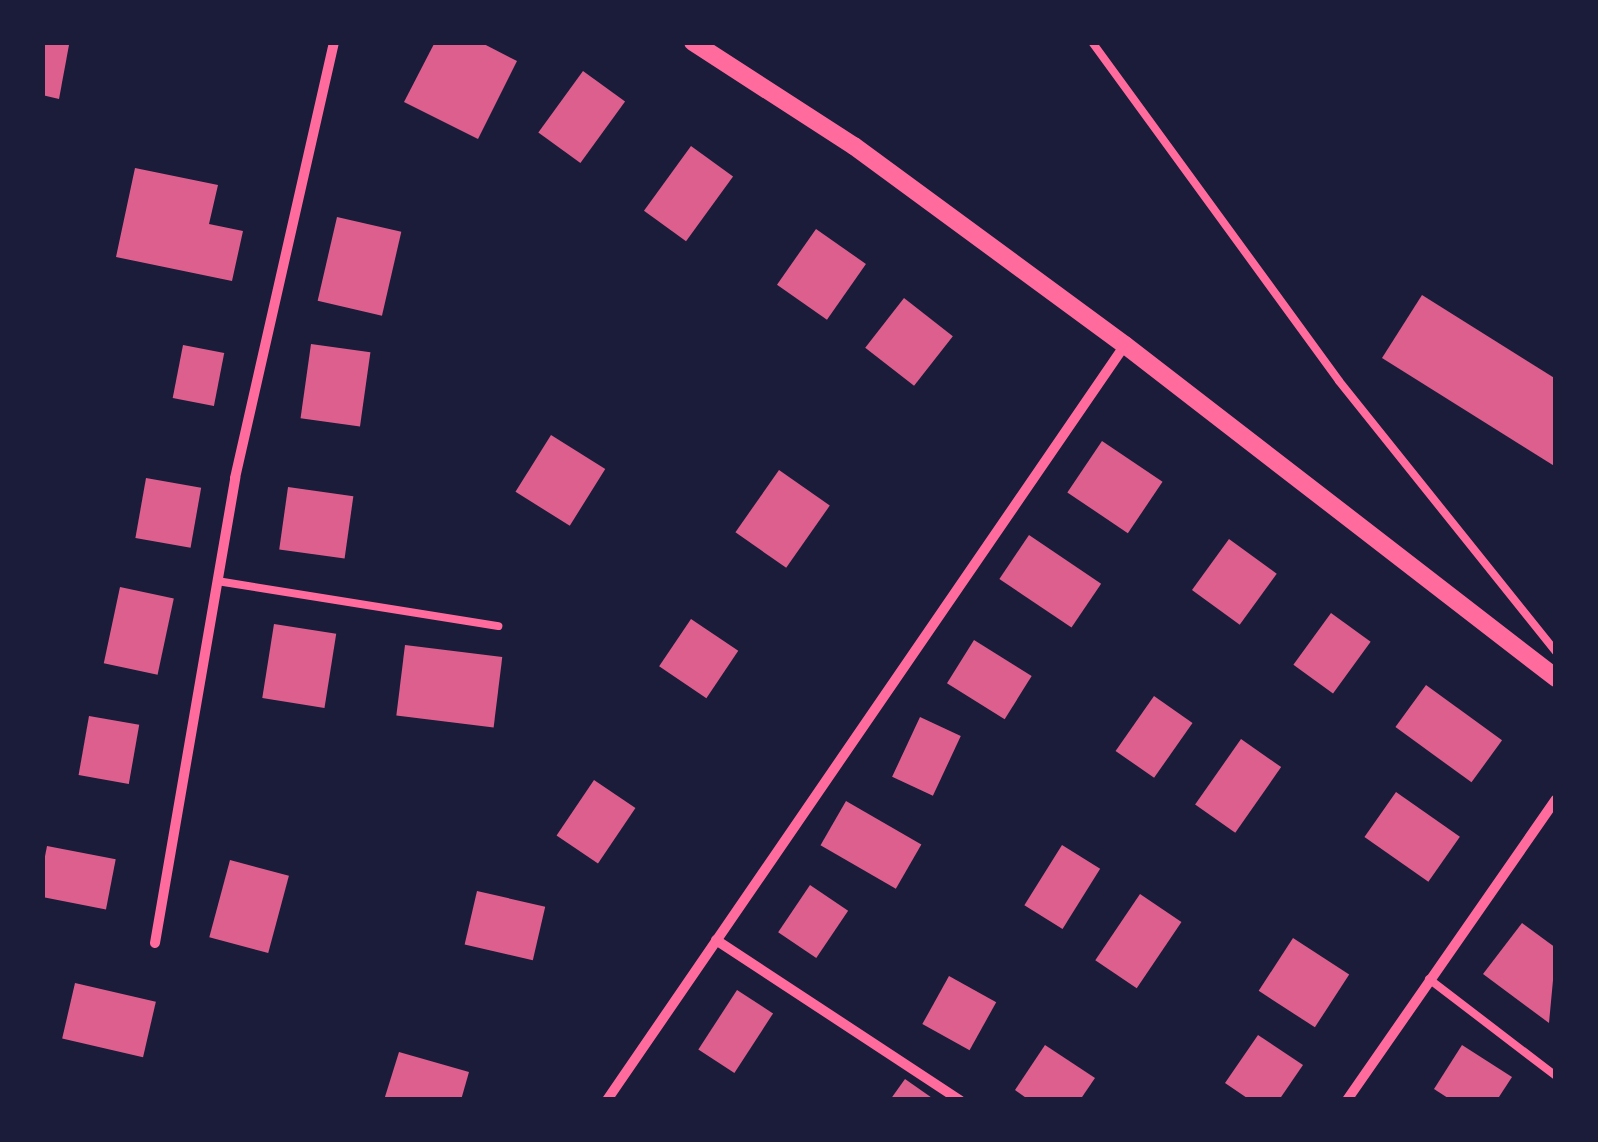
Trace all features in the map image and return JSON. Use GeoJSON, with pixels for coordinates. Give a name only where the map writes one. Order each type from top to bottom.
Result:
{"type":"FeatureCollection","features":[{"type":"Feature","properties":{"kind":"street"},"geometry":{"type":"LineString","coordinates":[[155,943],[217,582],[334,42]]}},
{"type":"Feature","properties":{"kind":"street"},"geometry":{"type":"LineString","coordinates":[[692,42],[854,146],[1125,345],[1556,678]]}},
{"type":"Feature","properties":{"kind":"street"},"geometry":{"type":"LineString","coordinates":[[607,1100],[1125,345]]}},
{"type":"Feature","properties":{"kind":"street"},"geometry":{"type":"LineString","coordinates":[[1346,1100],[1556,799]]}},
{"type":"Feature","properties":{"kind":"street"},"geometry":{"type":"LineString","coordinates":[[716,940],[960,1100]]}},
{"type":"Feature","properties":{"kind":"lane"},"geometry":{"type":"LineString","coordinates":[[1092,42],[1339,381],[1556,652]]}},
{"type":"Feature","properties":{"kind":"lane"},"geometry":{"type":"LineString","coordinates":[[217,582],[498,626]]}},
{"type":"Feature","properties":{"kind":"lane"},"geometry":{"type":"LineString","coordinates":[[1429,979],[1556,1076]]}},
{"type":"Feature","properties":{"kind":"building"},"geometry":{"type":"Polygon","coordinates":[[[42,42],[69,45],[59,99],[42,95],[42,42]]]}},
{"type":"Feature","properties":{"kind":"building"},"geometry":{"type":"Polygon","coordinates":[[[435,42],[480,42],[517,61],[478,139],[404,102],[435,42]]]}},
{"type":"Feature","properties":{"kind":"building"},"geometry":{"type":"Polygon","coordinates":[[[583,71],[625,102],[580,163],[538,132],[583,71]]]}},
{"type":"Feature","properties":{"kind":"building"},"geometry":{"type":"Polygon","coordinates":[[[691,146],[733,177],[686,241],[644,211],[691,146]]]}},
{"type":"Feature","properties":{"kind":"building"},"geometry":{"type":"Polygon","coordinates":[[[135,168],[218,185],[209,224],[243,231],[232,281],[116,257],[135,168]]]}},
{"type":"Feature","properties":{"kind":"building"},"geometry":{"type":"Polygon","coordinates":[[[337,217],[401,232],[382,316],[318,301],[337,217]]]}},
{"type":"Feature","properties":{"kind":"building"},"geometry":{"type":"Polygon","coordinates":[[[816,229],[866,264],[827,320],[777,285],[816,229]]]}},
{"type":"Feature","properties":{"kind":"building"},"geometry":{"type":"Polygon","coordinates":[[[1422,295],[1556,379],[1556,467],[1382,358],[1422,295]]]}},
{"type":"Feature","properties":{"kind":"building"},"geometry":{"type":"Polygon","coordinates":[[[904,298],[953,336],[914,386],[865,348],[904,298]]]}},
{"type":"Feature","properties":{"kind":"building"},"geometry":{"type":"Polygon","coordinates":[[[311,344],[370,352],[360,427],[301,418],[311,344]]]}},
{"type":"Feature","properties":{"kind":"building"},"geometry":{"type":"Polygon","coordinates":[[[183,345],[224,353],[214,406],[173,398],[183,345]]]}},
{"type":"Feature","properties":{"kind":"building"},"geometry":{"type":"Polygon","coordinates":[[[551,435],[605,469],[570,526],[515,492],[551,435]]]}},
{"type":"Feature","properties":{"kind":"building"},"geometry":{"type":"Polygon","coordinates":[[[1102,441],[1163,482],[1128,533],[1067,492],[1102,441]]]}},
{"type":"Feature","properties":{"kind":"building"},"geometry":{"type":"Polygon","coordinates":[[[779,470],[830,506],[786,568],[735,532],[779,470]]]}},
{"type":"Feature","properties":{"kind":"building"},"geometry":{"type":"Polygon","coordinates":[[[146,478],[201,488],[191,548],[135,538],[146,478]]]}},
{"type":"Feature","properties":{"kind":"building"},"geometry":{"type":"Polygon","coordinates":[[[288,487],[353,496],[345,559],[279,549],[288,487]]]}},
{"type":"Feature","properties":{"kind":"building"},"geometry":{"type":"Polygon","coordinates":[[[1029,535],[1101,584],[1071,628],[999,579],[1029,535]]]}},
{"type":"Feature","properties":{"kind":"building"},"geometry":{"type":"Polygon","coordinates":[[[1229,539],[1277,574],[1240,625],[1192,590],[1229,539]]]}},
{"type":"Feature","properties":{"kind":"building"},"geometry":{"type":"Polygon","coordinates":[[[120,587],[174,598],[158,675],[104,663],[120,587]]]}},
{"type":"Feature","properties":{"kind":"building"},"geometry":{"type":"Polygon","coordinates":[[[1331,613],[1371,642],[1333,694],[1293,665],[1331,613]]]}},
{"type":"Feature","properties":{"kind":"building"},"geometry":{"type":"Polygon","coordinates":[[[691,619],[738,651],[706,698],[659,666],[691,619]]]}},
{"type":"Feature","properties":{"kind":"building"},"geometry":{"type":"Polygon","coordinates":[[[274,624],[336,634],[324,708],[262,698],[274,624]]]}},
{"type":"Feature","properties":{"kind":"building"},"geometry":{"type":"Polygon","coordinates":[[[974,640],[1032,676],[1005,719],[947,683],[974,640]]]}},
{"type":"Feature","properties":{"kind":"building"},"geometry":{"type":"Polygon","coordinates":[[[405,645],[502,657],[494,727],[396,715],[405,645]]]}},
{"type":"Feature","properties":{"kind":"building"},"geometry":{"type":"Polygon","coordinates":[[[1426,685],[1502,740],[1471,782],[1395,727],[1426,685]]]}},
{"type":"Feature","properties":{"kind":"building"},"geometry":{"type":"Polygon","coordinates":[[[1154,696],[1193,723],[1154,778],[1116,751],[1154,696]]]}},
{"type":"Feature","properties":{"kind":"building"},"geometry":{"type":"Polygon","coordinates":[[[89,716],[139,725],[129,784],[79,775],[89,716]]]}},
{"type":"Feature","properties":{"kind":"building"},"geometry":{"type":"Polygon","coordinates":[[[920,717],[961,736],[933,796],[892,777],[920,717]]]}},
{"type":"Feature","properties":{"kind":"building"},"geometry":{"type":"Polygon","coordinates":[[[1241,739],[1281,767],[1235,833],[1195,805],[1241,739]]]}},
{"type":"Feature","properties":{"kind":"building"},"geometry":{"type":"Polygon","coordinates":[[[594,780],[635,808],[598,864],[557,836],[594,780]]]}},
{"type":"Feature","properties":{"kind":"building"},"geometry":{"type":"Polygon","coordinates":[[[1396,792],[1460,837],[1428,882],[1364,837],[1396,792]]]}},
{"type":"Feature","properties":{"kind":"building"},"geometry":{"type":"Polygon","coordinates":[[[846,801],[921,844],[896,889],[820,845],[846,801]]]}},
{"type":"Feature","properties":{"kind":"building"},"geometry":{"type":"Polygon","coordinates":[[[1062,845],[1100,869],[1063,929],[1024,905],[1062,845]]]}},
{"type":"Feature","properties":{"kind":"building"},"geometry":{"type":"Polygon","coordinates":[[[47,846],[116,859],[106,909],[42,897],[47,846]]]}},
{"type":"Feature","properties":{"kind":"building"},"geometry":{"type":"Polygon","coordinates":[[[230,860],[289,876],[268,953],[209,937],[230,860]]]}},
{"type":"Feature","properties":{"kind":"building"},"geometry":{"type":"Polygon","coordinates":[[[810,885],[848,911],[816,958],[778,932],[810,885]]]}},
{"type":"Feature","properties":{"kind":"building"},"geometry":{"type":"Polygon","coordinates":[[[477,891],[545,907],[533,960],[465,945],[477,891]]]}},
{"type":"Feature","properties":{"kind":"building"},"geometry":{"type":"Polygon","coordinates":[[[1140,894],[1181,922],[1137,988],[1095,960],[1140,894]]]}},
{"type":"Feature","properties":{"kind":"building"},"geometry":{"type":"Polygon","coordinates":[[[1522,923],[1556,948],[1549,1023],[1483,974],[1522,923]]]}},
{"type":"Feature","properties":{"kind":"building"},"geometry":{"type":"Polygon","coordinates":[[[1293,938],[1349,974],[1315,1027],[1259,991],[1293,938]]]}},
{"type":"Feature","properties":{"kind":"building"},"geometry":{"type":"Polygon","coordinates":[[[949,976],[996,1002],[970,1050],[922,1024],[949,976]]]}},
{"type":"Feature","properties":{"kind":"building"},"geometry":{"type":"Polygon","coordinates":[[[75,983],[156,1002],[143,1057],[62,1039],[75,983]]]}},
{"type":"Feature","properties":{"kind":"building"},"geometry":{"type":"Polygon","coordinates":[[[737,990],[773,1013],[734,1073],[698,1050],[737,990]]]}},
{"type":"Feature","properties":{"kind":"building"},"geometry":{"type":"Polygon","coordinates":[[[1258,1035],[1303,1065],[1279,1100],[1250,1100],[1225,1083],[1258,1035]]]}},
{"type":"Feature","properties":{"kind":"building"},"geometry":{"type":"Polygon","coordinates":[[[1045,1045],[1095,1078],[1080,1100],[1029,1100],[1015,1090],[1045,1045]]]}},
{"type":"Feature","properties":{"kind":"building"},"geometry":{"type":"Polygon","coordinates":[[[1462,1045],[1512,1077],[1497,1100],[1451,1100],[1434,1089],[1462,1045]]]}},
{"type":"Feature","properties":{"kind":"building"},"geometry":{"type":"Polygon","coordinates":[[[399,1052],[469,1072],[461,1100],[384,1100],[399,1052]]]}},
{"type":"Feature","properties":{"kind":"building"},"geometry":{"type":"Polygon","coordinates":[[[905,1079],[935,1100],[890,1100],[905,1079]]]}}]}
